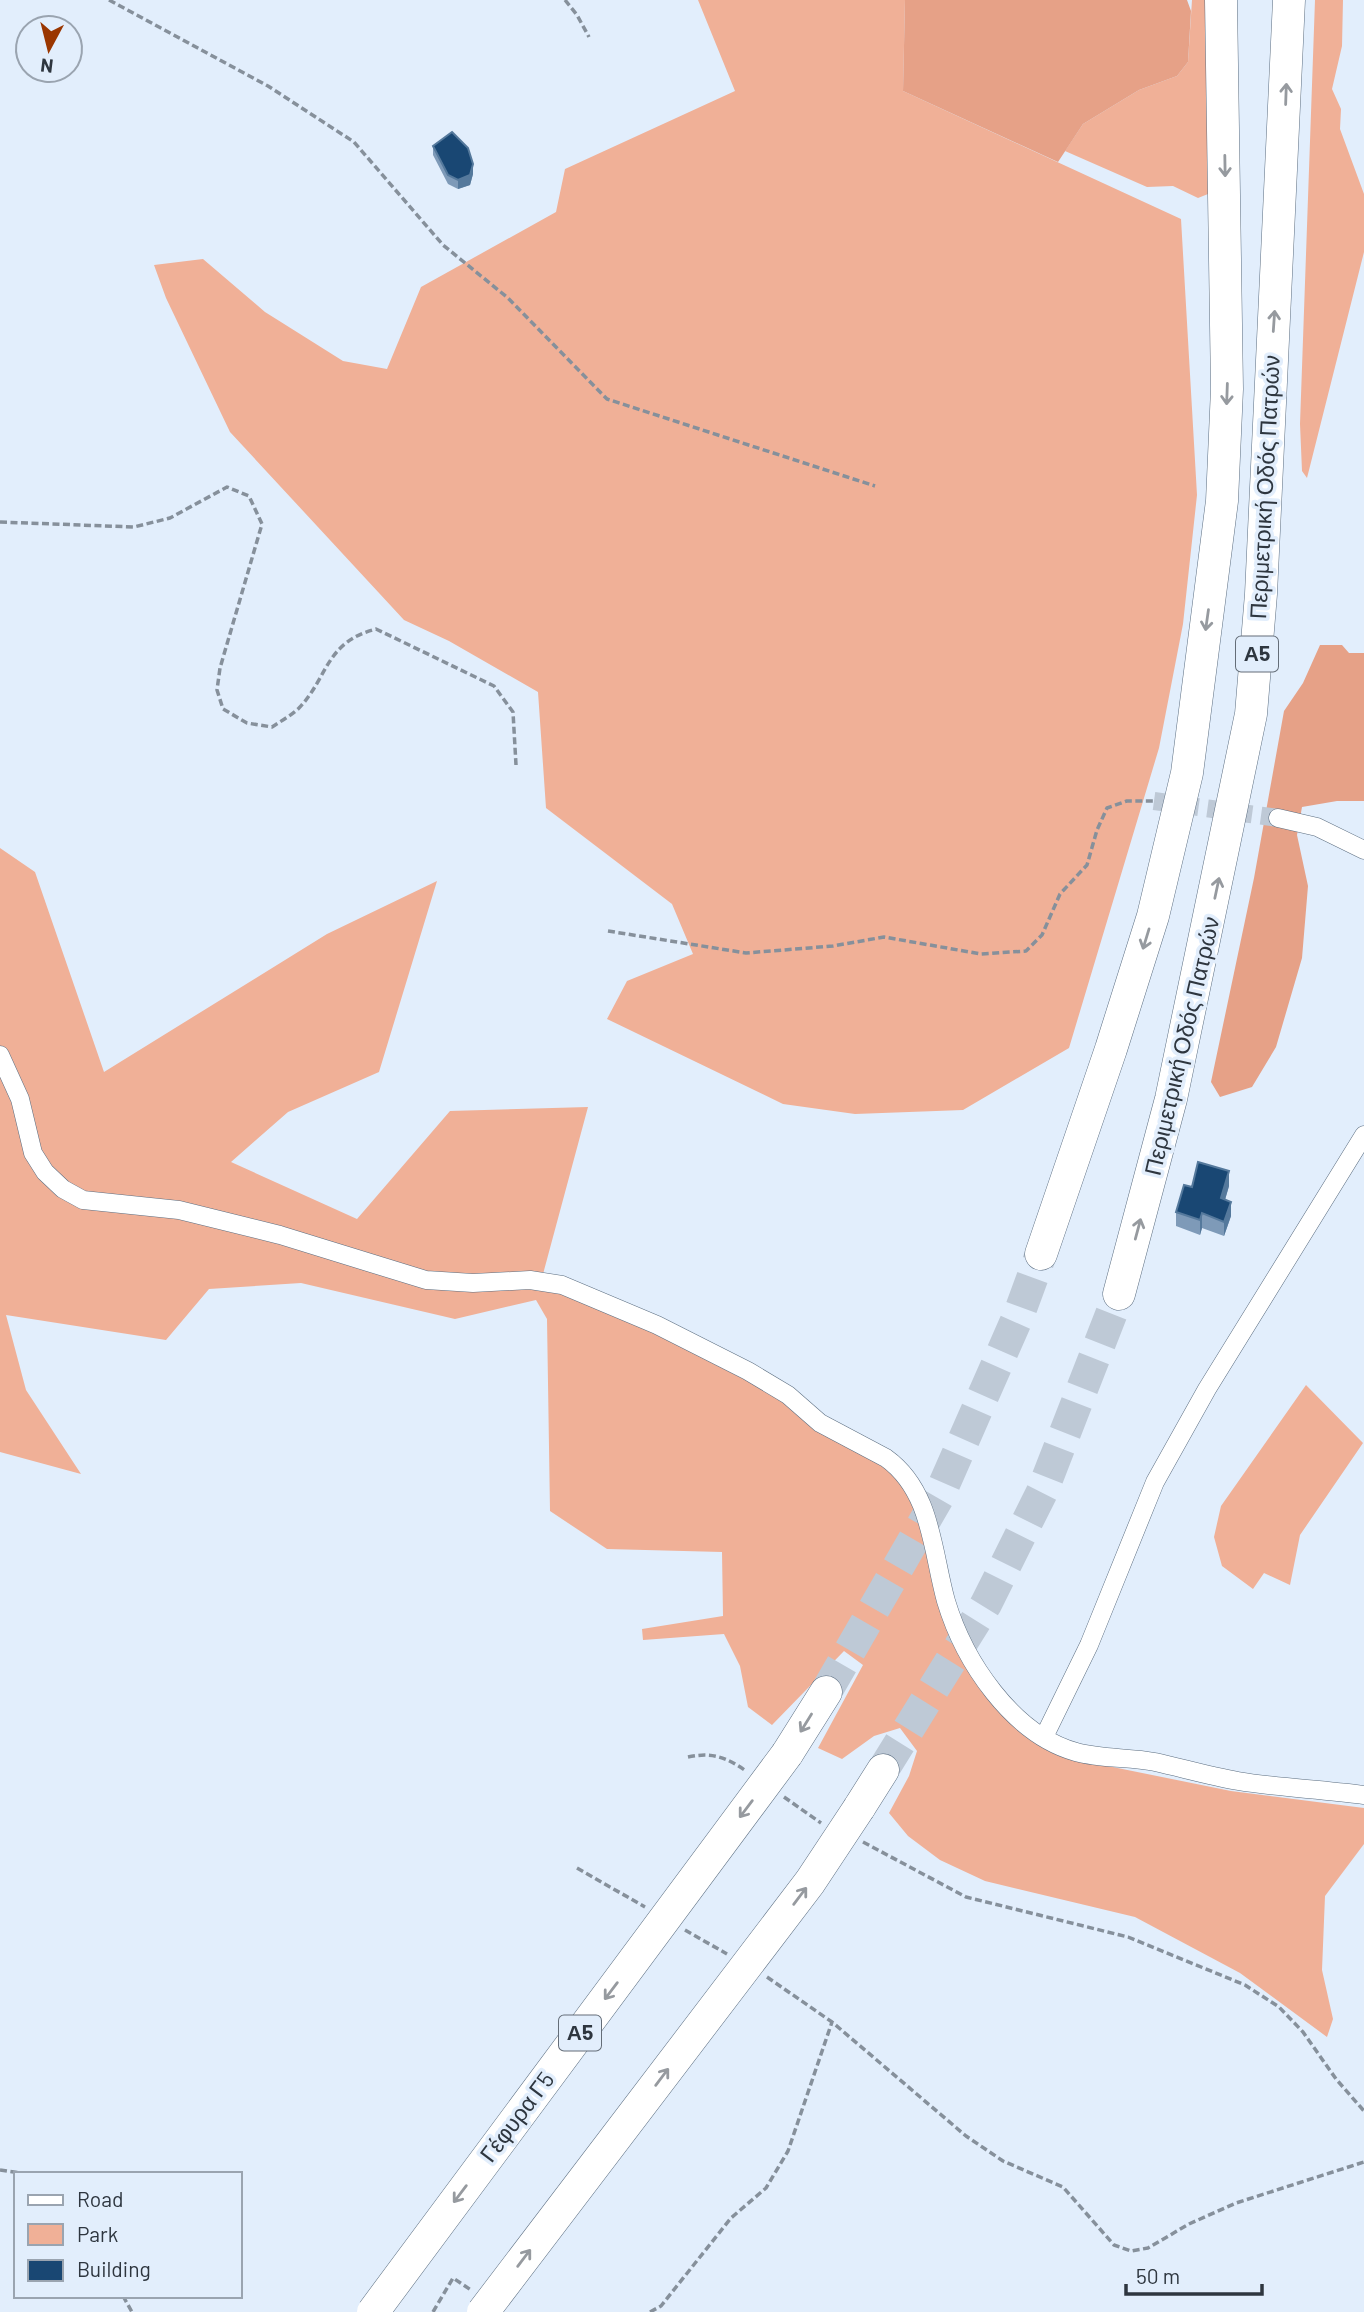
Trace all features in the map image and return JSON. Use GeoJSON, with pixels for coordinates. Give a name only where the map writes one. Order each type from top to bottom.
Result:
{"type":"FeatureCollection","features":[{"type":"Feature","properties":{"kind":"highway","name":"Περιμετρική Οδός Πατρών"},"geometry":{"type":"LineString","coordinates":[[1041,1254],[1153,916],[1187,773],[1222,501],[1227,389],[1222,0]]}},
{"type":"Feature","properties":{"kind":"highway","name":"Περιμετρική Οδός Πατρών"},"geometry":{"type":"LineString","coordinates":[[1119,1294],[1171,1100],[1251,715],[1262,594],[1289,0]]}},
{"type":"Feature","properties":{"kind":"highway","name":"Γέφυρα Γ5"},"geometry":{"type":"LineString","coordinates":[[373,2312],[787,1754],[826,1692]]}},
{"type":"Feature","properties":{"kind":"highway"},"geometry":{"type":"LineString","coordinates":[[483,2312],[810,1882],[883,1770]]}},
{"type":"Feature","properties":{"kind":"street"},"geometry":{"type":"LineString","coordinates":[[1278,818],[1317,827],[1364,850]]}},
{"type":"Feature","properties":{"kind":"street"},"geometry":{"type":"LineString","coordinates":[[0,1055],[20,1099],[33,1153],[54,1180],[83,1200],[179,1210],[280,1236],[426,1280],[473,1283],[530,1280],[562,1285],[657,1325],[747,1371],[788,1395],[820,1423],[886,1458],[896,1465],[912,1487],[928,1519],[949,1611],[969,1658],[997,1695],[1044,1737],[1062,1748],[1087,1755],[1128,1757],[1271,1786],[1310,1787],[1364,1795]]}},
{"type":"Feature","properties":{"kind":"street"},"geometry":{"type":"LineString","coordinates":[[1044,1737],[1088,1645],[1155,1482],[1207,1389],[1364,1135]]}},
{"type":"Feature","properties":{"kind":"path"},"geometry":{"type":"LineString","coordinates":[[109,0],[268,86],[354,142],[443,244],[508,298],[607,399],[876,486]]}},
{"type":"Feature","properties":{"kind":"path"},"geometry":{"type":"LineString","coordinates":[[565,0],[589,37]]}},
{"type":"Feature","properties":{"kind":"path"},"geometry":{"type":"LineString","coordinates":[[0,522],[135,527],[170,518],[227,487],[249,495],[262,524],[220,668],[217,690],[223,709],[247,723],[272,727],[300,707],[326,664],[355,634],[376,629],[494,686],[513,712],[516,765]]}},
{"type":"Feature","properties":{"kind":"path"},"geometry":{"type":"LineString","coordinates":[[608,932],[746,953],[833,946],[884,937],[981,954],[1026,951],[1042,935],[1060,894],[1087,865],[1097,830],[1107,808],[1127,801],[1154,801]]}},
{"type":"Feature","properties":{"kind":"path"},"geometry":{"type":"LineString","coordinates":[[688,1757],[706,1753],[720,1755],[756,1778]]}},
{"type":"Feature","properties":{"kind":"path"},"geometry":{"type":"LineString","coordinates":[[779,1793],[831,1827]]}},
{"type":"Feature","properties":{"kind":"path"},"geometry":{"type":"LineString","coordinates":[[857,1839],[966,1897],[1128,1937],[1245,1985],[1279,2007],[1303,2032],[1336,2079],[1364,2111]]}},
{"type":"Feature","properties":{"kind":"path"},"geometry":{"type":"LineString","coordinates":[[577,1868],[648,1909]]}},
{"type":"Feature","properties":{"kind":"path"},"geometry":{"type":"LineString","coordinates":[[684,1930],[731,1957]]}},
{"type":"Feature","properties":{"kind":"path"},"geometry":{"type":"LineString","coordinates":[[755,1971],[832,2022],[966,2136],[1003,2161],[1063,2187],[1114,2245],[1122,2249],[1148,2248],[1189,2224],[1236,2203],[1364,2162]]}},
{"type":"Feature","properties":{"kind":"path"},"geometry":{"type":"LineString","coordinates":[[650,2312],[661,2306],[731,2218],[766,2188],[788,2151],[832,2022]]}},
{"type":"Feature","properties":{"kind":"green space"},"geometry":{"type":"Polygon","coordinates":[[[698,0],[905,0],[903,91],[1181,219],[1197,495],[1183,624],[1159,748],[1069,1048],[963,1110],[855,1114],[783,1104],[607,1019],[627,981],[693,954],[672,904],[546,808],[538,692],[449,641],[404,620],[230,432],[166,298],[154,265],[203,259],[265,312],[343,361],[387,369],[421,287],[556,212],[565,169],[735,91],[698,0]]]}},
{"type":"Feature","properties":{"kind":"green space"},"geometry":{"type":"Polygon","coordinates":[[[1192,0],[1209,0],[1208,194],[1198,198],[1173,186],[1147,187],[1065,151],[1083,124],[1139,90],[1177,76],[1188,62],[1192,0]]]}},
{"type":"Feature","properties":{"kind":"green space"},"geometry":{"type":"Polygon","coordinates":[[[1315,0],[1343,0],[1342,46],[1332,89],[1341,109],[1340,129],[1364,194],[1364,252],[1307,478],[1302,471],[1300,424],[1315,0]]]}},
{"type":"Feature","properties":{"kind":"green space"},"geometry":{"type":"Polygon","coordinates":[[[0,848],[35,872],[104,1072],[327,934],[437,881],[379,1072],[288,1112],[231,1162],[357,1219],[450,1111],[588,1107],[539,1289],[558,1292],[662,1336],[776,1394],[890,1467],[918,1513],[978,1682],[1083,1761],[1231,1791],[1364,1808],[1364,1844],[1325,1896],[1322,1970],[1333,2019],[1327,2037],[1240,1973],[1135,1917],[985,1881],[940,1860],[908,1836],[889,1813],[909,1776],[917,1751],[900,1728],[874,1736],[842,1759],[818,1748],[863,1665],[844,1651],[772,1725],[748,1707],[740,1666],[724,1634],[643,1640],[642,1629],[723,1616],[722,1552],[607,1549],[550,1511],[547,1319],[536,1300],[455,1319],[301,1283],[209,1289],[166,1340],[6,1315],[26,1390],[81,1474],[0,1452],[0,848]]]}},
{"type":"Feature","properties":{"kind":"green space"},"geometry":{"type":"Polygon","coordinates":[[[1306,1385],[1363,1443],[1300,1535],[1290,1585],[1264,1573],[1253,1589],[1222,1566],[1214,1537],[1221,1506],[1306,1385]]]}},
{"type":"Feature","properties":{"kind":"shaded area"},"geometry":{"type":"Polygon","coordinates":[[[905,0],[1187,0],[1191,11],[1188,62],[1177,76],[1139,90],[1083,124],[1058,162],[903,91],[905,0]]]}},
{"type":"Feature","properties":{"kind":"shaded area"},"geometry":{"type":"Polygon","coordinates":[[[1320,645],[1342,645],[1349,653],[1364,653],[1364,801],[1337,801],[1302,807],[1297,835],[1308,886],[1302,958],[1276,1047],[1252,1087],[1220,1097],[1211,1082],[1254,878],[1284,711],[1303,683],[1320,645]]]}},
{"type":"Feature","properties":{"kind":"building"},"geometry":{"type":"Polygon","coordinates":[[[452,132],[468,148],[473,164],[470,175],[458,180],[448,175],[433,146],[452,132]]]}},
{"type":"Feature","properties":{"kind":"building"},"geometry":{"type":"Polygon","coordinates":[[[1198,1162],[1229,1171],[1221,1198],[1231,1202],[1224,1222],[1202,1213],[1200,1220],[1176,1212],[1184,1185],[1192,1187],[1198,1162]]]}},
{"type":"Feature","properties":{"kind":"tunnel"},"geometry":{"type":"LineString","coordinates":[[1154,801],[1278,818]]}},
{"type":"Feature","properties":{"kind":"tunnel"},"geometry":{"type":"LineString","coordinates":[[826,1692],[939,1496],[1019,1314],[1041,1254]]}},
{"type":"Feature","properties":{"kind":"tunnel"},"geometry":{"type":"LineString","coordinates":[[883,1770],[986,1604],[1042,1492],[1119,1294]]}}]}
